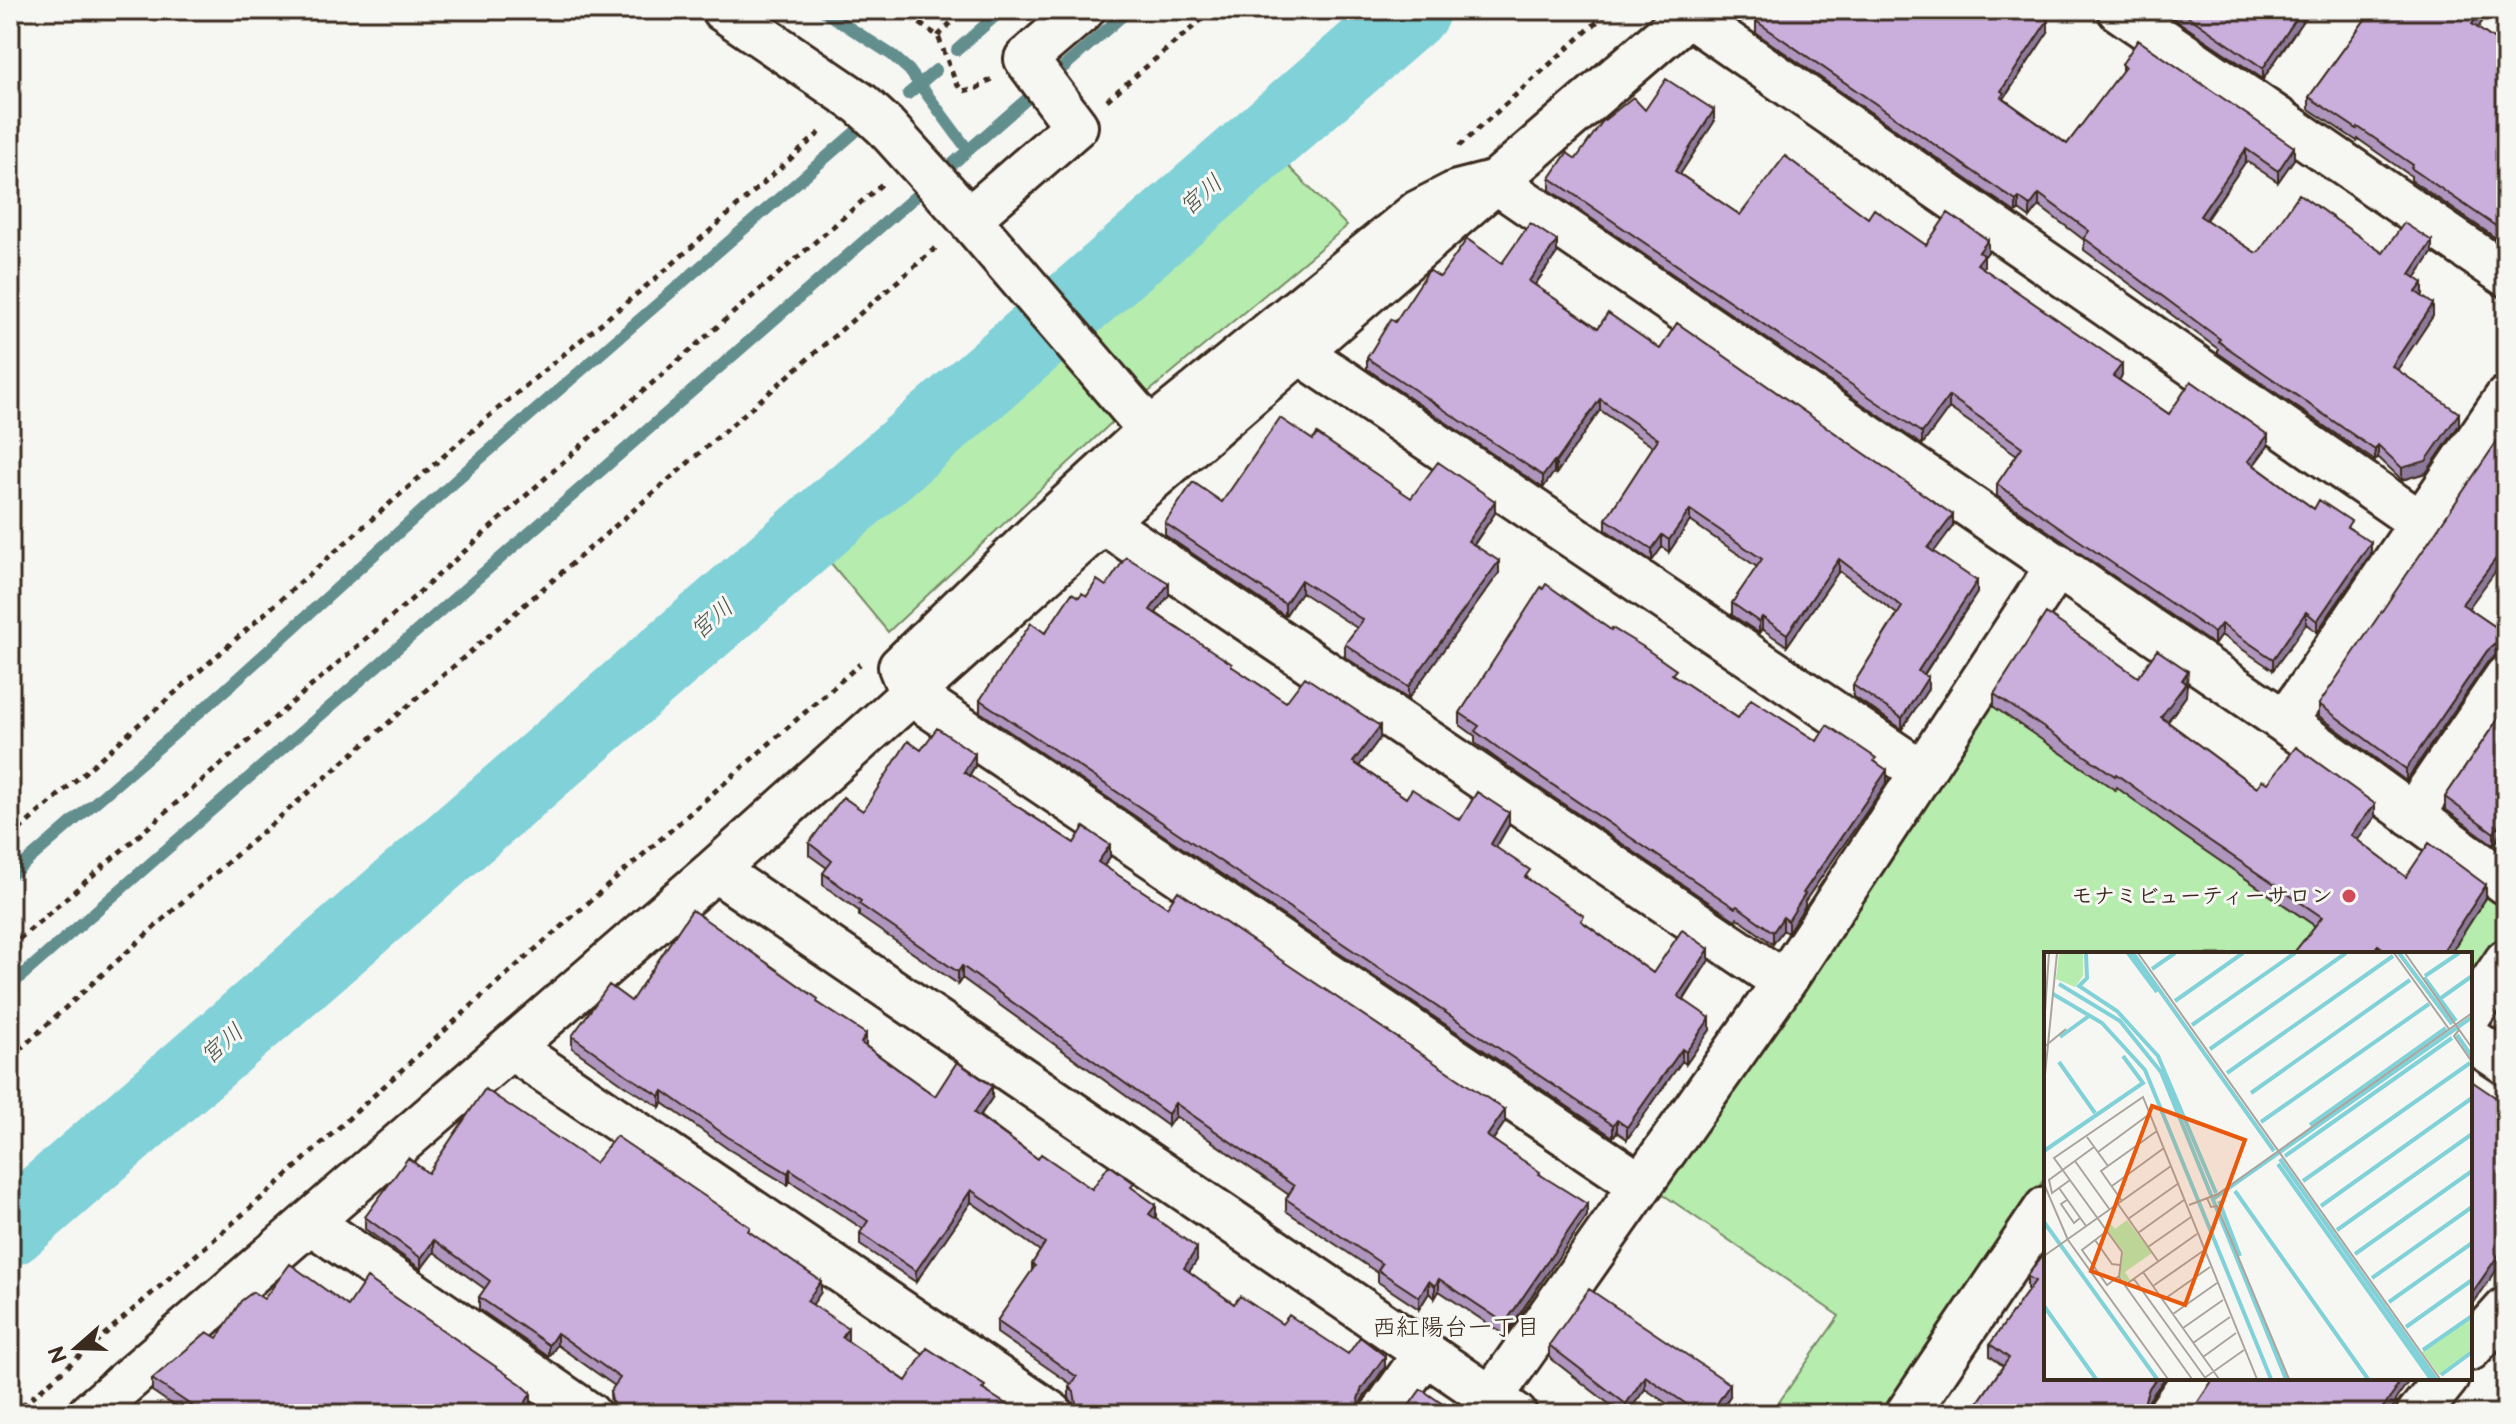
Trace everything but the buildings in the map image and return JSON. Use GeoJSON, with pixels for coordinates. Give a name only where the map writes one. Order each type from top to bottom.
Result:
{"type":"FeatureCollection","features":[{"type":"Feature","properties":{"kind":"street"},"geometry":{"type":"LineString","coordinates":[[723,10],[861,104],[972,222],[1142,422]]}},
{"type":"Feature","properties":{"kind":"street"},"geometry":{"type":"LineString","coordinates":[[972,222],[1076,126],[1038,75],[1083,10]]}},
{"type":"Feature","properties":{"kind":"street"},"geometry":{"type":"LineString","coordinates":[[2119,10],[2506,275]]}},
{"type":"Feature","properties":{"kind":"street"},"geometry":{"type":"LineString","coordinates":[[109,1409],[310,1222],[715,870],[1103,522],[1691,12],[2421,523]]}},
{"type":"Feature","properties":{"kind":"street"},"geometry":{"type":"LineString","coordinates":[[1641,1185],[911,694],[900,667],[1042,529],[1142,422],[1418,212],[1457,192],[1496,182],[2285,722],[2506,883]]}},
{"type":"Feature","properties":{"kind":"street"},"geometry":{"type":"LineString","coordinates":[[1299,352],[1922,772]]}},
{"type":"Feature","properties":{"kind":"street"},"geometry":{"type":"LineString","coordinates":[[2285,722],[2506,398]]}},
{"type":"Feature","properties":{"kind":"street"},"geometry":{"type":"LineString","coordinates":[[1103,522],[1784,982]]}},
{"type":"Feature","properties":{"kind":"street"},"geometry":{"type":"LineString","coordinates":[[715,870],[1503,1406],[1641,1185],[1784,982],[2058,565]]}},
{"type":"Feature","properties":{"kind":"street"},"geometry":{"type":"LineString","coordinates":[[2412,815],[2506,677]]}},
{"type":"Feature","properties":{"kind":"street"},"geometry":{"type":"LineString","coordinates":[[2472,1012],[2506,961]]}},
{"type":"Feature","properties":{"kind":"street"},"geometry":{"type":"LineString","coordinates":[[2472,1040],[2506,1063]]}},
{"type":"Feature","properties":{"kind":"street"},"geometry":{"type":"LineString","coordinates":[[511,1048],[1052,1414]]}},
{"type":"Feature","properties":{"kind":"street"},"geometry":{"type":"LineString","coordinates":[[1911,1413],[2044,1211]]}},
{"type":"Feature","properties":{"kind":"street"},"geometry":{"type":"LineString","coordinates":[[310,1222],[589,1414]]}},
{"type":"Feature","properties":{"kind":"street"},"geometry":{"type":"LineString","coordinates":[[2472,1347],[2506,1309]]}},
{"type":"Feature","properties":{"kind":"street"},"geometry":{"type":"LineString","coordinates":[[1382,1414],[1425,1353]]}},
{"type":"Feature","properties":{"kind":"street"},"geometry":{"type":"LineString","coordinates":[[2169,1414],[2193,1380]]}},
{"type":"Feature","properties":{"kind":"street"},"geometry":{"type":"LineString","coordinates":[[2418,1414],[2445,1380]]}},
{"type":"Feature","properties":{"kind":"path"},"geometry":{"type":"LineString","coordinates":[[900,10],[938,36],[956,83],[963,91],[1038,75]]}},
{"type":"Feature","properties":{"kind":"path"},"geometry":{"type":"LineString","coordinates":[[938,36],[963,10]]}},
{"type":"Feature","properties":{"kind":"path"},"geometry":{"type":"LineString","coordinates":[[1076,126],[1213,10]]}},
{"type":"Feature","properties":{"kind":"path"},"geometry":{"type":"LineString","coordinates":[[10,838],[488,417],[668,268],[831,122],[861,104]]}},
{"type":"Feature","properties":{"kind":"path"},"geometry":{"type":"LineString","coordinates":[[10,947],[413,598],[605,424],[926,171]]}},
{"type":"Feature","properties":{"kind":"path"},"geometry":{"type":"LineString","coordinates":[[10,1058],[190,895],[972,222]]}},
{"type":"Feature","properties":{"kind":"path"},"geometry":{"type":"LineString","coordinates":[[13,1414],[273,1188],[490,989],[868,657]]}},
{"type":"Feature","properties":{"kind":"green space"},"geometry":{"type":"Polygon","coordinates":[[[1286,164],[1347,226],[1109,425],[888,632],[830,562],[1286,164]]]}},
{"type":"Feature","properties":{"kind":"green space"},"geometry":{"type":"Polygon","coordinates":[[[1988,698],[2353,952],[2044,952],[2044,1179],[1888,1414],[1789,1414],[1777,1405],[1839,1316],[1655,1189],[1988,698]]]}},
{"type":"Feature","properties":{"kind":"green space"},"geometry":{"type":"Polygon","coordinates":[[[2444,857],[2486,886],[2503,906],[2506,917],[2501,935],[2472,978],[2472,952],[2381,952],[2444,857]]]}},
{"type":"Feature","properties":{"kind":"waterway"},"geometry":{"type":"LineString","coordinates":[[822,10],[892,55],[909,70],[968,150]]}},
{"type":"Feature","properties":{"kind":"waterway"},"geometry":{"type":"LineString","coordinates":[[957,50],[1002,10]]}},
{"type":"Feature","properties":{"kind":"waterway"},"geometry":{"type":"LineString","coordinates":[[10,986],[1129,10]]}},
{"type":"Feature","properties":{"kind":"waterway","name":"宮川"},"geometry":{"type":"LineString","coordinates":[[10,1229],[1413,10]]}},
{"type":"Feature","properties":{"kind":"waterway"},"geometry":{"type":"LineString","coordinates":[[908,94],[936,70]]}},
{"type":"Feature","properties":{"kind":"waterway"},"geometry":{"type":"LineString","coordinates":[[10,876],[225,690],[475,463],[854,133]]}},
{"type":"Feature","properties":{"kind":"place","name":"モナミビューティーサロン"},"geometry":{"type":"Point","coordinates":[2349,896]}},
{"type":"Feature","properties":{"kind":"district","name":"西紅陽台一丁目"},"geometry":{"type":"Point","coordinates":[1456,1327]}}]}
